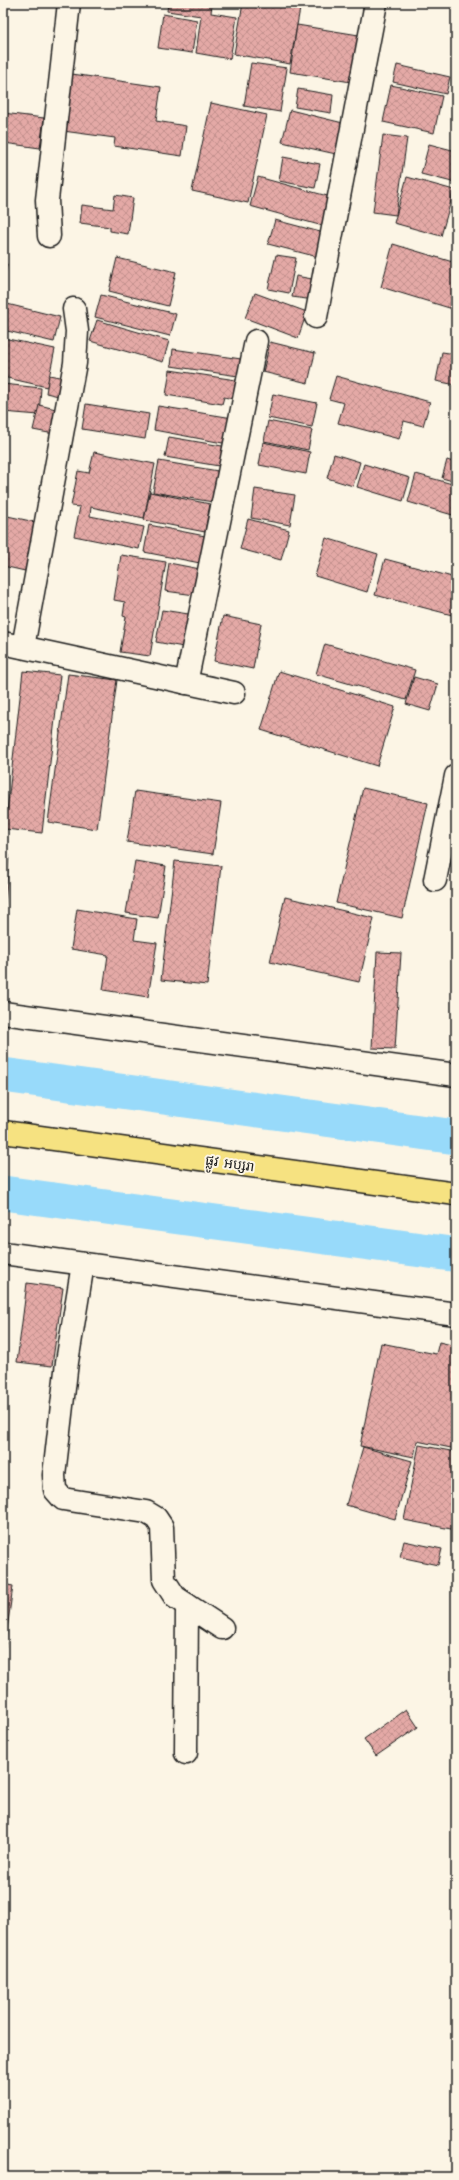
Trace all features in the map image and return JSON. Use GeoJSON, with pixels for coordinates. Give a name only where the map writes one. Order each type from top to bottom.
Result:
{"type":"FeatureCollection","features":[{"type":"Feature","properties":{"kind":"main road","name":"ផ្លូវ អប្សរា"},"geometry":{"type":"LineString","coordinates":[[3,1132],[456,1194]]}},
{"type":"Feature","properties":{"kind":"street"},"geometry":{"type":"LineString","coordinates":[[49,236],[47,200],[69,3]]}},
{"type":"Feature","properties":{"kind":"street"},"geometry":{"type":"LineString","coordinates":[[316,317],[376,3]]}},
{"type":"Feature","properties":{"kind":"street"},"geometry":{"type":"LineString","coordinates":[[74,309],[77,331],[76,363],[13,645],[234,693]]}},
{"type":"Feature","properties":{"kind":"street"},"geometry":{"type":"LineString","coordinates":[[186,682],[256,341]]}},
{"type":"Feature","properties":{"kind":"street"},"geometry":{"type":"LineString","coordinates":[[435,880],[456,776]]}},
{"type":"Feature","properties":{"kind":"street"},"geometry":{"type":"LineString","coordinates":[[3,1013],[456,1075]]}},
{"type":"Feature","properties":{"kind":"street"},"geometry":{"type":"LineString","coordinates":[[3,1253],[456,1314]]}},
{"type":"Feature","properties":{"kind":"street"},"geometry":{"type":"LineString","coordinates":[[83,1264],[67,1362],[54,1474],[55,1490],[63,1499],[146,1512],[156,1518],[162,1527],[164,1580],[174,1597],[222,1628]]}},
{"type":"Feature","properties":{"kind":"street"},"geometry":{"type":"LineString","coordinates":[[186,1753],[187,1605]]}},
{"type":"Feature","properties":{"kind":"building"},"geometry":{"type":"Polygon","coordinates":[[[168,3],[212,3],[211,13],[237,17],[230,59],[196,53],[201,16],[167,11],[168,3]]]}},
{"type":"Feature","properties":{"kind":"building"},"geometry":{"type":"Polygon","coordinates":[[[243,3],[301,3],[290,64],[234,54],[243,3]]]}},
{"type":"Feature","properties":{"kind":"building"},"geometry":{"type":"Polygon","coordinates":[[[163,14],[197,20],[192,53],[158,48],[163,14]]]}},
{"type":"Feature","properties":{"kind":"building"},"geometry":{"type":"Polygon","coordinates":[[[297,25],[365,36],[357,83],[290,72],[297,25]]]}},
{"type":"Feature","properties":{"kind":"building"},"geometry":{"type":"Polygon","coordinates":[[[251,63],[287,68],[280,112],[244,106],[251,63]]]}},
{"type":"Feature","properties":{"kind":"building"},"geometry":{"type":"Polygon","coordinates":[[[397,65],[450,77],[446,94],[393,82],[397,65]]]}},
{"type":"Feature","properties":{"kind":"building"},"geometry":{"type":"Polygon","coordinates":[[[72,74],[161,87],[156,121],[186,126],[182,156],[114,146],[115,138],[63,131],[72,74]]]}},
{"type":"Feature","properties":{"kind":"building"},"geometry":{"type":"Polygon","coordinates":[[[391,85],[442,96],[434,133],[383,122],[391,85]]]}},
{"type":"Feature","properties":{"kind":"building"},"geometry":{"type":"Polygon","coordinates":[[[298,89],[333,95],[331,113],[295,107],[298,89]]]}},
{"type":"Feature","properties":{"kind":"building"},"geometry":{"type":"Polygon","coordinates":[[[211,103],[267,115],[248,203],[192,191],[211,103]]]}},
{"type":"Feature","properties":{"kind":"building"},"geometry":{"type":"Polygon","coordinates":[[[290,110],[343,123],[336,154],[282,142],[290,110]]]}},
{"type":"Feature","properties":{"kind":"building"},"geometry":{"type":"Polygon","coordinates":[[[3,113],[44,118],[40,148],[4,143],[3,150],[3,113]]]}},
{"type":"Feature","properties":{"kind":"building"},"geometry":{"type":"Polygon","coordinates":[[[383,135],[407,138],[396,215],[373,212],[383,135]]]}},
{"type":"Feature","properties":{"kind":"building"},"geometry":{"type":"Polygon","coordinates":[[[429,144],[456,151],[456,183],[421,174],[429,144]]]}},
{"type":"Feature","properties":{"kind":"building"},"geometry":{"type":"Polygon","coordinates":[[[283,157],[320,164],[315,188],[279,181],[283,157]]]}},
{"type":"Feature","properties":{"kind":"building"},"geometry":{"type":"Polygon","coordinates":[[[258,177],[331,197],[323,226],[250,206],[258,177]]]}},
{"type":"Feature","properties":{"kind":"building"},"geometry":{"type":"Polygon","coordinates":[[[407,177],[454,190],[441,236],[394,223],[407,177]]]}},
{"type":"Feature","properties":{"kind":"building"},"geometry":{"type":"Polygon","coordinates":[[[115,195],[133,198],[128,234],[110,231],[110,227],[80,223],[82,205],[113,209],[115,195]]]}},
{"type":"Feature","properties":{"kind":"building"},"geometry":{"type":"Polygon","coordinates":[[[275,220],[324,233],[318,257],[268,244],[275,220]]]}},
{"type":"Feature","properties":{"kind":"building"},"geometry":{"type":"Polygon","coordinates":[[[393,244],[456,263],[456,310],[381,287],[393,244]]]}},
{"type":"Feature","properties":{"kind":"building"},"geometry":{"type":"Polygon","coordinates":[[[276,255],[296,258],[289,293],[268,289],[276,255]]]}},
{"type":"Feature","properties":{"kind":"building"},"geometry":{"type":"Polygon","coordinates":[[[117,258],[176,272],[168,306],[109,291],[117,258]]]}},
{"type":"Feature","properties":{"kind":"building"},"geometry":{"type":"Polygon","coordinates":[[[3,263],[7,264],[3,285],[3,263]]]}},
{"type":"Feature","properties":{"kind":"building"},"geometry":{"type":"Polygon","coordinates":[[[296,276],[317,280],[314,300],[292,297],[296,276]]]}},
{"type":"Feature","properties":{"kind":"building"},"geometry":{"type":"Polygon","coordinates":[[[255,293],[307,312],[298,338],[245,318],[255,293]]]}},
{"type":"Feature","properties":{"kind":"building"},"geometry":{"type":"Polygon","coordinates":[[[101,295],[176,314],[170,336],[95,317],[101,295]]]}},
{"type":"Feature","properties":{"kind":"building"},"geometry":{"type":"Polygon","coordinates":[[[3,303],[60,317],[54,342],[3,330],[3,303]]]}},
{"type":"Feature","properties":{"kind":"building"},"geometry":{"type":"Polygon","coordinates":[[[97,320],[169,341],[163,362],[90,341],[97,320]]]}},
{"type":"Feature","properties":{"kind":"building"},"geometry":{"type":"Polygon","coordinates":[[[3,338],[55,349],[47,387],[3,377],[3,338]]]}},
{"type":"Feature","properties":{"kind":"building"},"geometry":{"type":"Polygon","coordinates":[[[270,342],[315,353],[308,383],[263,372],[270,342]]]}},
{"type":"Feature","properties":{"kind":"building"},"geometry":{"type":"Polygon","coordinates":[[[173,349],[241,359],[238,376],[171,366],[173,349]]]}},
{"type":"Feature","properties":{"kind":"building"},"geometry":{"type":"Polygon","coordinates":[[[442,352],[456,354],[456,385],[436,381],[442,352]]]}},
{"type":"Feature","properties":{"kind":"building"},"geometry":{"type":"Polygon","coordinates":[[[170,370],[236,380],[233,399],[224,397],[222,404],[166,395],[170,370]]]}},
{"type":"Feature","properties":{"kind":"building"},"geometry":{"type":"Polygon","coordinates":[[[49,375],[70,379],[67,398],[46,393],[49,375]]]}},
{"type":"Feature","properties":{"kind":"building"},"geometry":{"type":"Polygon","coordinates":[[[336,376],[430,402],[423,426],[404,421],[399,439],[338,423],[344,403],[329,399],[336,376]]]}},
{"type":"Feature","properties":{"kind":"building"},"geometry":{"type":"Polygon","coordinates":[[[3,384],[41,388],[39,415],[3,412],[3,384]]]}},
{"type":"Feature","properties":{"kind":"building"},"geometry":{"type":"Polygon","coordinates":[[[273,394],[317,403],[312,427],[268,418],[273,394]]]}},
{"type":"Feature","properties":{"kind":"building"},"geometry":{"type":"Polygon","coordinates":[[[86,404],[149,414],[145,439],[82,429],[86,404]]]}},
{"type":"Feature","properties":{"kind":"building"},"geometry":{"type":"Polygon","coordinates":[[[39,405],[60,410],[54,434],[33,430],[39,405]]]}},
{"type":"Feature","properties":{"kind":"building"},"geometry":{"type":"Polygon","coordinates":[[[158,406],[233,418],[228,444],[154,430],[158,406]]]}},
{"type":"Feature","properties":{"kind":"building"},"geometry":{"type":"Polygon","coordinates":[[[268,421],[312,430],[308,450],[264,441],[268,421]]]}},
{"type":"Feature","properties":{"kind":"building"},"geometry":{"type":"Polygon","coordinates":[[[169,437],[228,447],[225,467],[165,457],[169,437]]]}},
{"type":"Feature","properties":{"kind":"building"},"geometry":{"type":"Polygon","coordinates":[[[263,442],[310,452],[306,474],[259,465],[263,442]]]}},
{"type":"Feature","properties":{"kind":"building"},"geometry":{"type":"Polygon","coordinates":[[[94,452],[155,464],[144,518],[91,507],[90,516],[144,527],[139,549],[74,536],[80,507],[71,506],[78,471],[89,473],[94,452]]]}},
{"type":"Feature","properties":{"kind":"building"},"geometry":{"type":"Polygon","coordinates":[[[334,454],[360,462],[353,486],[327,478],[334,454]]]}},
{"type":"Feature","properties":{"kind":"building"},"geometry":{"type":"Polygon","coordinates":[[[447,460],[456,463],[456,482],[442,478],[447,460]]]}},
{"type":"Feature","properties":{"kind":"building"},"geometry":{"type":"Polygon","coordinates":[[[159,461],[218,471],[213,502],[153,492],[159,461]]]}},
{"type":"Feature","properties":{"kind":"building"},"geometry":{"type":"Polygon","coordinates":[[[364,464],[410,478],[403,501],[357,487],[364,464]]]}},
{"type":"Feature","properties":{"kind":"building"},"geometry":{"type":"Polygon","coordinates":[[[416,474],[456,485],[456,516],[408,502],[416,474]]]}},
{"type":"Feature","properties":{"kind":"building"},"geometry":{"type":"Polygon","coordinates":[[[255,489],[295,495],[290,525],[251,518],[255,489]]]}},
{"type":"Feature","properties":{"kind":"building"},"geometry":{"type":"Polygon","coordinates":[[[150,492],[210,504],[205,532],[144,520],[150,492]]]}},
{"type":"Feature","properties":{"kind":"building"},"geometry":{"type":"Polygon","coordinates":[[[3,515],[35,522],[25,571],[3,566],[5,557],[3,557],[3,515]]]}},
{"type":"Feature","properties":{"kind":"building"},"geometry":{"type":"Polygon","coordinates":[[[248,519],[289,530],[281,560],[240,549],[248,519]]]}},
{"type":"Feature","properties":{"kind":"building"},"geometry":{"type":"Polygon","coordinates":[[[149,525],[205,536],[200,563],[144,552],[149,525]]]}},
{"type":"Feature","properties":{"kind":"building"},"geometry":{"type":"Polygon","coordinates":[[[326,538],[378,554],[367,592],[315,576],[326,538]]]}},
{"type":"Feature","properties":{"kind":"building"},"geometry":{"type":"Polygon","coordinates":[[[121,555],[166,562],[150,656],[120,652],[126,617],[123,616],[125,602],[114,600],[121,555]]]}},
{"type":"Feature","properties":{"kind":"building"},"geometry":{"type":"Polygon","coordinates":[[[385,559],[456,578],[456,616],[375,595],[385,559]]]}},
{"type":"Feature","properties":{"kind":"building"},"geometry":{"type":"Polygon","coordinates":[[[169,563],[200,569],[195,595],[165,591],[169,563]]]}},
{"type":"Feature","properties":{"kind":"building"},"geometry":{"type":"Polygon","coordinates":[[[162,610],[195,615],[189,648],[156,642],[162,610]]]}},
{"type":"Feature","properties":{"kind":"building"},"geometry":{"type":"Polygon","coordinates":[[[223,616],[261,624],[253,669],[214,661],[223,616]]]}},
{"type":"Feature","properties":{"kind":"building"},"geometry":{"type":"Polygon","coordinates":[[[325,644],[415,670],[406,700],[316,674],[325,644]]]}},
{"type":"Feature","properties":{"kind":"building"},"geometry":{"type":"Polygon","coordinates":[[[23,671],[60,675],[42,833],[5,829],[23,671]]]}},
{"type":"Feature","properties":{"kind":"building"},"geometry":{"type":"Polygon","coordinates":[[[279,671],[395,707],[377,766],[261,730],[279,671]]]}},
{"type":"Feature","properties":{"kind":"building"},"geometry":{"type":"Polygon","coordinates":[[[68,674],[117,680],[97,829],[48,822],[68,674]]]}},
{"type":"Feature","properties":{"kind":"building"},"geometry":{"type":"Polygon","coordinates":[[[414,677],[438,684],[430,711],[406,704],[414,677]]]}},
{"type":"Feature","properties":{"kind":"building"},"geometry":{"type":"Polygon","coordinates":[[[363,788],[428,803],[402,918],[336,903],[363,788]]]}},
{"type":"Feature","properties":{"kind":"building"},"geometry":{"type":"Polygon","coordinates":[[[135,791],[221,803],[213,854],[127,842],[135,791]]]}},
{"type":"Feature","properties":{"kind":"building"},"geometry":{"type":"Polygon","coordinates":[[[3,854],[9,855],[3,931],[3,854]]]}},
{"type":"Feature","properties":{"kind":"building"},"geometry":{"type":"Polygon","coordinates":[[[135,861],[166,866],[158,918],[126,913],[135,861]]]}},
{"type":"Feature","properties":{"kind":"building"},"geometry":{"type":"Polygon","coordinates":[[[175,861],[221,866],[207,985],[161,980],[175,861]]]}},
{"type":"Feature","properties":{"kind":"building"},"geometry":{"type":"Polygon","coordinates":[[[285,897],[374,918],[359,982],[270,962],[285,897]]]}},
{"type":"Feature","properties":{"kind":"building"},"geometry":{"type":"Polygon","coordinates":[[[77,909],[137,919],[134,940],[157,943],[148,997],[103,990],[108,955],[71,949],[77,909]]]}},
{"type":"Feature","properties":{"kind":"building"},"geometry":{"type":"Polygon","coordinates":[[[377,952],[401,953],[395,1049],[372,1048],[377,952]]]}},
{"type":"Feature","properties":{"kind":"building"},"geometry":{"type":"Polygon","coordinates":[[[27,1283],[63,1288],[52,1366],[17,1362],[27,1283]]]}},
{"type":"Feature","properties":{"kind":"building"},"geometry":{"type":"Polygon","coordinates":[[[439,1342],[456,1346],[456,1449],[417,1441],[414,1457],[360,1446],[381,1343],[436,1354],[439,1342]]]}},
{"type":"Feature","properties":{"kind":"building"},"geometry":{"type":"Polygon","coordinates":[[[419,1445],[456,1452],[456,1530],[404,1520],[419,1445]]]}},
{"type":"Feature","properties":{"kind":"building"},"geometry":{"type":"Polygon","coordinates":[[[363,1447],[412,1461],[395,1519],[346,1505],[363,1447]]]}},
{"type":"Feature","properties":{"kind":"building"},"geometry":{"type":"Polygon","coordinates":[[[404,1541],[442,1549],[438,1565],[400,1557],[404,1541]]]}},
{"type":"Feature","properties":{"kind":"building"},"geometry":{"type":"Polygon","coordinates":[[[3,1584],[13,1586],[3,1659],[3,1584]]]}},
{"type":"Feature","properties":{"kind":"building"},"geometry":{"type":"Polygon","coordinates":[[[406,1709],[418,1727],[376,1756],[364,1739],[406,1709]]]}},
{"type":"Feature","properties":{"kind":"waterway"},"geometry":{"type":"LineString","coordinates":[[3,1075],[456,1137]]}},
{"type":"Feature","properties":{"kind":"waterway"},"geometry":{"type":"LineString","coordinates":[[3,1193],[451,1254]]}}]}
